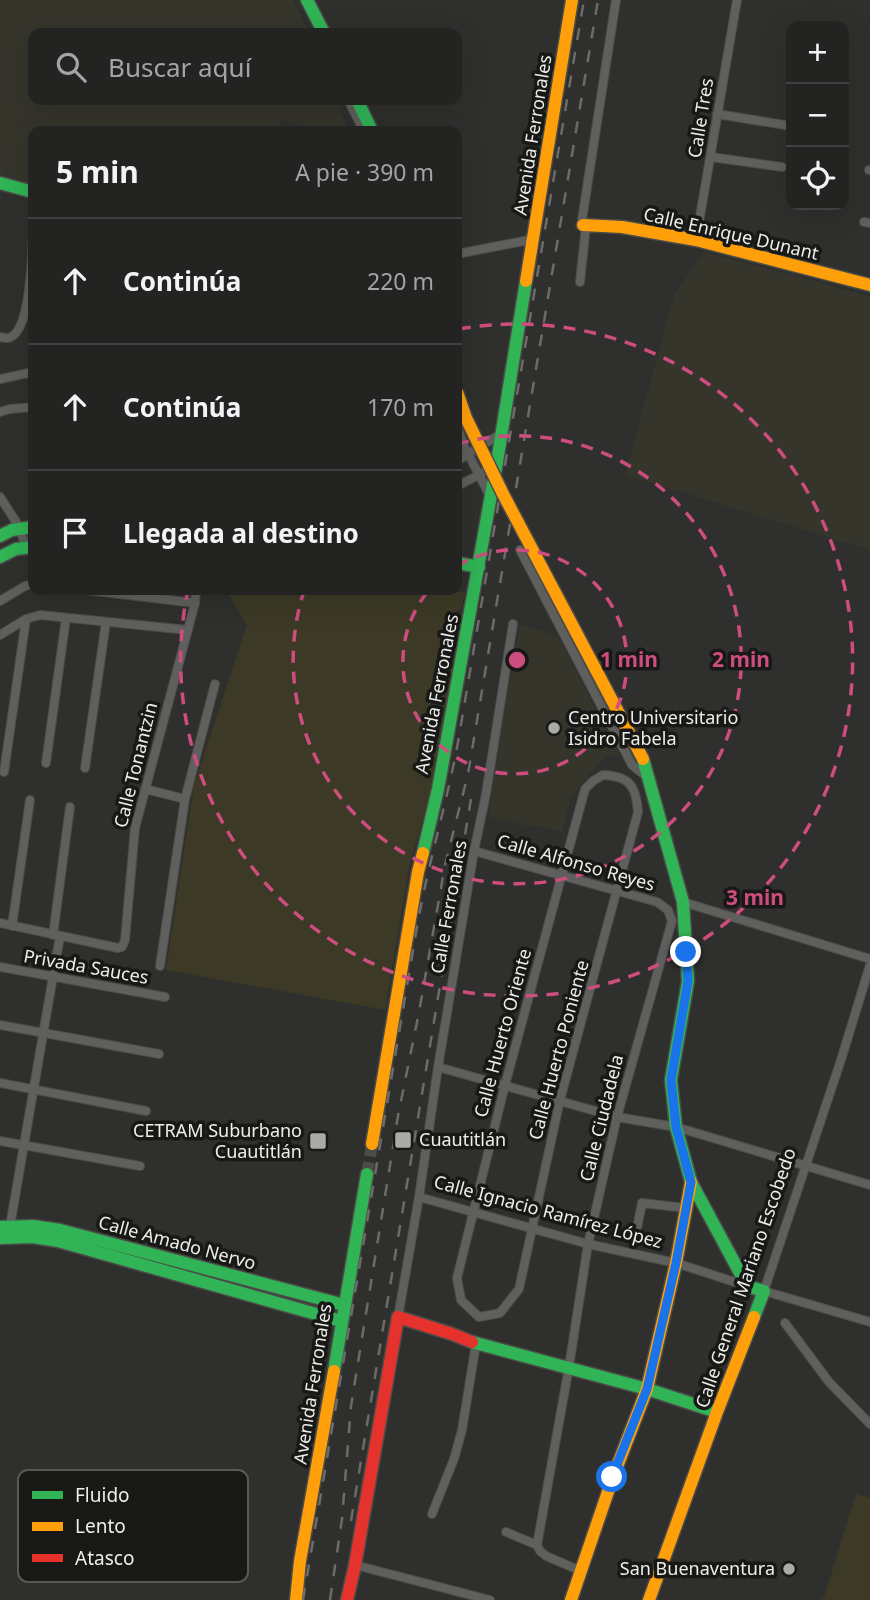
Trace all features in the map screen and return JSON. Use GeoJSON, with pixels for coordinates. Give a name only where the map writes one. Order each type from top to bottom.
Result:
{"type":"FeatureCollection","features":[{"type":"Feature","properties":{"kind":"main road"},"geometry":{"type":"LineString","coordinates":[[307,0],[321,28]]}},
{"type":"Feature","properties":{"kind":"main road","name":"Avenida Ferronales"},"geometry":{"type":"LineString","coordinates":[[372,1144],[418,872],[438,789],[479,567],[497,495],[497,462],[572,0]]}},
{"type":"Feature","properties":{"kind":"main road"},"geometry":{"type":"LineString","coordinates":[[359,105],[369,126]]}},
{"type":"Feature","properties":{"kind":"main road"},"geometry":{"type":"LineString","coordinates":[[0,183],[28,191]]}},
{"type":"Feature","properties":{"kind":"main road","name":"Calle Enrique Dunant"},"geometry":{"type":"LineString","coordinates":[[584,226],[622,227],[696,240],[870,285]]}},
{"type":"Feature","properties":{"kind":"main road"},"geometry":{"type":"LineString","coordinates":[[462,406],[497,495],[643,759],[683,902],[688,981],[671,1080],[676,1127],[691,1182],[747,1286]]}},
{"type":"Feature","properties":{"kind":"main road"},"geometry":{"type":"LineString","coordinates":[[0,536],[27,527]]}},
{"type":"Feature","properties":{"kind":"main road"},"geometry":{"type":"LineString","coordinates":[[0,556],[12,549],[28,546]]}},
{"type":"Feature","properties":{"kind":"main road"},"geometry":{"type":"LineString","coordinates":[[462,564],[479,567]]}},
{"type":"Feature","properties":{"kind":"main road","name":"Avenida Ferronales"},"geometry":{"type":"LineString","coordinates":[[296,1600],[300,1561],[367,1174]]}},
{"type":"Feature","properties":{"kind":"main road"},"geometry":{"type":"LineString","coordinates":[[571,1600],[612,1477],[647,1389],[676,1263],[691,1182]]}},
{"type":"Feature","properties":{"kind":"main road","name":"Calle Amado Nervo"},"geometry":{"type":"LineString","coordinates":[[5,1226],[60,1230],[105,1248],[252,1288],[344,1305]]}},
{"type":"Feature","properties":{"kind":"main road","name":"Calle Amado Nervo"},"geometry":{"type":"LineString","coordinates":[[0,1238],[22,1237],[105,1248]]}},
{"type":"Feature","properties":{"kind":"main road","name":"Calle Ignacio Ramírez López"},"geometry":{"type":"LineString","coordinates":[[747,1286],[764,1291]]}},
{"type":"Feature","properties":{"kind":"main road","name":"Calle Amado Nervo"},"geometry":{"type":"LineString","coordinates":[[252,1288],[341,1321]]}},
{"type":"Feature","properties":{"kind":"main road","name":"Calle General Mariano Escobedo"},"geometry":{"type":"LineString","coordinates":[[649,1600],[764,1291]]}},
{"type":"Feature","properties":{"kind":"main road"},"geometry":{"type":"LineString","coordinates":[[347,1600],[398,1317],[476,1344],[647,1389],[717,1412]]}},
{"type":"Feature","properties":{"kind":"street"},"geometry":{"type":"LineString","coordinates":[[580,282],[584,226],[616,0]]}},
{"type":"Feature","properties":{"kind":"street","name":"Calle Tres"},"geometry":{"type":"LineString","coordinates":[[696,240],[737,0]]}},
{"type":"Feature","properties":{"kind":"street"},"geometry":{"type":"LineString","coordinates":[[351,105],[361,126]]}},
{"type":"Feature","properties":{"kind":"street"},"geometry":{"type":"LineString","coordinates":[[718,114],[786,125]]}},
{"type":"Feature","properties":{"kind":"street"},"geometry":{"type":"LineString","coordinates":[[711,157],[782,167]]}},
{"type":"Feature","properties":{"kind":"street"},"geometry":{"type":"LineString","coordinates":[[462,253],[534,239]]}},
{"type":"Feature","properties":{"kind":"street"},"geometry":{"type":"LineString","coordinates":[[4,338],[15,335],[28,303]]}},
{"type":"Feature","properties":{"kind":"street"},"geometry":{"type":"LineString","coordinates":[[0,379],[28,373]]}},
{"type":"Feature","properties":{"kind":"street"},"geometry":{"type":"LineString","coordinates":[[0,412],[28,408]]}},
{"type":"Feature","properties":{"kind":"street"},"geometry":{"type":"LineString","coordinates":[[497,495],[479,475],[463,450],[502,433]]}},
{"type":"Feature","properties":{"kind":"street"},"geometry":{"type":"LineString","coordinates":[[462,484],[497,462]]}},
{"type":"Feature","properties":{"kind":"street"},"geometry":{"type":"LineString","coordinates":[[0,497],[27,527]]}},
{"type":"Feature","properties":{"kind":"street"},"geometry":{"type":"LineString","coordinates":[[520,550],[632,765],[646,776]]}},
{"type":"Feature","properties":{"kind":"street"},"geometry":{"type":"LineString","coordinates":[[0,601],[28,585]]}},
{"type":"Feature","properties":{"kind":"street"},"geometry":{"type":"LineString","coordinates":[[128,595],[195,603]]}},
{"type":"Feature","properties":{"kind":"street","name":"Calle Tonantzin"},"geometry":{"type":"LineString","coordinates":[[57,935],[118,948],[125,940],[135,828],[196,595]]}},
{"type":"Feature","properties":{"kind":"street"},"geometry":{"type":"LineString","coordinates":[[1,633],[40,615],[188,630]]}},
{"type":"Feature","properties":{"kind":"street"},"geometry":{"type":"LineString","coordinates":[[46,763],[66,618]]}},
{"type":"Feature","properties":{"kind":"street"},"geometry":{"type":"LineString","coordinates":[[4,772],[26,620]]}},
{"type":"Feature","properties":{"kind":"street"},"geometry":{"type":"LineString","coordinates":[[85,768],[106,622]]}},
{"type":"Feature","properties":{"kind":"street","name":"Calle Ferronales"},"geometry":{"type":"LineString","coordinates":[[419,1196],[438,1067],[513,624]]}},
{"type":"Feature","properties":{"kind":"street"},"geometry":{"type":"LineString","coordinates":[[160,966],[185,799],[215,684]]}},
{"type":"Feature","properties":{"kind":"street","name":"Calle Huerto Oriente"},"geometry":{"type":"LineString","coordinates":[[478,1317],[461,1300],[457,1278],[505,1085],[585,789],[603,775],[619,776]]}},
{"type":"Feature","properties":{"kind":"street","name":"Calle Huerto Poniente"},"geometry":{"type":"LineString","coordinates":[[478,1317],[500,1313],[519,1289],[560,1100],[638,812],[631,785],[619,776]]}},
{"type":"Feature","properties":{"kind":"street"},"geometry":{"type":"LineString","coordinates":[[145,789],[185,799]]}},
{"type":"Feature","properties":{"kind":"street"},"geometry":{"type":"LineString","coordinates":[[12,926],[30,800]]}},
{"type":"Feature","properties":{"kind":"street"},"geometry":{"type":"LineString","coordinates":[[5,1226],[25,1145],[53,976],[70,807]]}},
{"type":"Feature","properties":{"kind":"street","name":"Calle Alfonso Reyes"},"geometry":{"type":"LineString","coordinates":[[474,851],[657,902],[668,910]]}},
{"type":"Feature","properties":{"kind":"street"},"geometry":{"type":"LineString","coordinates":[[683,902],[870,959]]}},
{"type":"Feature","properties":{"kind":"street","name":"Calle Ciudadela"},"geometry":{"type":"LineString","coordinates":[[537,1545],[569,1367],[587,1244],[617,1117],[672,921],[668,910]]}},
{"type":"Feature","properties":{"kind":"street"},"geometry":{"type":"LineString","coordinates":[[0,923],[57,935]]}},
{"type":"Feature","properties":{"kind":"street","name":"Calle General Mariano Escobedo"},"geometry":{"type":"LineString","coordinates":[[764,1291],[870,965]]}},
{"type":"Feature","properties":{"kind":"street","name":"Privada Sauces"},"geometry":{"type":"LineString","coordinates":[[0,967],[165,997]]}},
{"type":"Feature","properties":{"kind":"street"},"geometry":{"type":"LineString","coordinates":[[0,1025],[159,1054]]}},
{"type":"Feature","properties":{"kind":"street"},"geometry":{"type":"LineString","coordinates":[[438,1067],[617,1117],[676,1127],[870,1185]]}},
{"type":"Feature","properties":{"kind":"street"},"geometry":{"type":"LineString","coordinates":[[0,1083],[146,1111]]}},
{"type":"Feature","properties":{"kind":"street"},"geometry":{"type":"LineString","coordinates":[[0,1141],[140,1166]]}},
{"type":"Feature","properties":{"kind":"street"},"geometry":{"type":"LineString","coordinates":[[398,1317],[419,1196]]}},
{"type":"Feature","properties":{"kind":"street","name":"Calle Ignacio Ramírez López"},"geometry":{"type":"LineString","coordinates":[[419,1196],[587,1244],[676,1263],[747,1286]]}},
{"type":"Feature","properties":{"kind":"street"},"geometry":{"type":"LineString","coordinates":[[637,1228],[642,1203],[686,1208]]}},
{"type":"Feature","properties":{"kind":"street","name":"Calle Ignacio Ramírez López"},"geometry":{"type":"LineString","coordinates":[[764,1291],[870,1322]]}},
{"type":"Feature","properties":{"kind":"street"},"geometry":{"type":"LineString","coordinates":[[786,1323],[829,1382],[870,1424]]}},
{"type":"Feature","properties":{"kind":"street"},"geometry":{"type":"LineString","coordinates":[[432,1514],[454,1459],[462,1430],[476,1344]]}},
{"type":"Feature","properties":{"kind":"street"},"geometry":{"type":"LineString","coordinates":[[506,1532],[537,1545],[546,1556],[581,1571]]}},
{"type":"Feature","properties":{"kind":"street"},"geometry":{"type":"LineString","coordinates":[[355,1565],[490,1600]]}},
{"type":"Feature","properties":{"kind":"shaded area"},"geometry":{"type":"Polygon","coordinates":[[[0,0],[293,0],[307,28],[28,28],[28,105],[339,105],[347,126],[302,126],[282,120],[280,126],[28,126],[28,183],[0,175],[0,0]]]}},
{"type":"Feature","properties":{"kind":"shaded area"},"geometry":{"type":"Polygon","coordinates":[[[704,252],[870,296],[870,550],[625,475],[674,295],[704,252]]]}},
{"type":"Feature","properties":{"kind":"shaded area"},"geometry":{"type":"Polygon","coordinates":[[[465,593],[461,609],[457,611],[451,651],[455,653],[428,800],[409,868],[385,1010],[166,970],[194,785],[247,625],[229,595],[465,593]]]}},
{"type":"Feature","properties":{"kind":"shaded area","name":"Centro Universitario Isidro Fabela"},"geometry":{"type":"Polygon","coordinates":[[[520,624],[558,636],[621,758],[608,755],[583,782],[571,799],[562,832],[488,816],[520,624]]]}},
{"type":"Feature","properties":{"kind":"shaded area"},"geometry":{"type":"Polygon","coordinates":[[[856,1494],[870,1498],[870,1600],[820,1600],[824,1597],[856,1494]]]}},
{"type":"Feature","properties":{"kind":"tunnel"},"geometry":{"type":"LineString","coordinates":[[367,1174],[372,1144]]}},
{"type":"Feature","properties":{"kind":"railway"},"geometry":{"type":"LineString","coordinates":[[303,1600],[418,921],[458,742],[584,0]]}},
{"type":"Feature","properties":{"kind":"railway"},"geometry":{"type":"LineString","coordinates":[[330,1600],[342,1519],[351,1406],[398,1116],[445,865],[468,774],[598,0]]}},
{"type":"Feature","properties":{"kind":"railway"},"geometry":{"type":"LineString","coordinates":[[351,1521],[471,799]]}},
{"type":"Feature","properties":{"kind":"traffic: fast"},"geometry":{"type":"LineString","coordinates":[[307,0],[321,28]]}},
{"type":"Feature","properties":{"kind":"traffic: fast"},"geometry":{"type":"LineString","coordinates":[[359,105],[370,126]]}},
{"type":"Feature","properties":{"kind":"traffic: fast"},"geometry":{"type":"LineString","coordinates":[[0,183],[28,191]]}},
{"type":"Feature","properties":{"kind":"traffic: fast"},"geometry":{"type":"LineString","coordinates":[[423,853],[438,789],[497,462],[526,281]]}},
{"type":"Feature","properties":{"kind":"traffic: fast"},"geometry":{"type":"LineString","coordinates":[[0,536],[12,530],[28,528]]}},
{"type":"Feature","properties":{"kind":"traffic: fast"},"geometry":{"type":"LineString","coordinates":[[0,557],[16,549],[28,548]]}},
{"type":"Feature","properties":{"kind":"traffic: fast"},"geometry":{"type":"LineString","coordinates":[[462,564],[479,567]]}},
{"type":"Feature","properties":{"kind":"traffic: fast"},"geometry":{"type":"LineString","coordinates":[[643,759],[683,902],[688,981],[671,1080],[676,1127],[691,1182],[747,1286],[764,1291],[754,1317]]}},
{"type":"Feature","properties":{"kind":"traffic: fast"},"geometry":{"type":"LineString","coordinates":[[334,1371],[367,1174]]}},
{"type":"Feature","properties":{"kind":"traffic: fast"},"geometry":{"type":"LineString","coordinates":[[0,1227],[33,1226],[60,1230],[344,1305]]}},
{"type":"Feature","properties":{"kind":"traffic: fast"},"geometry":{"type":"LineString","coordinates":[[0,1238],[33,1237],[58,1241],[341,1321]]}},
{"type":"Feature","properties":{"kind":"traffic: fast"},"geometry":{"type":"LineString","coordinates":[[472,1342],[647,1389],[717,1412]]}},
{"type":"Feature","properties":{"kind":"traffic: slow"},"geometry":{"type":"LineString","coordinates":[[526,281],[572,0]]}},
{"type":"Feature","properties":{"kind":"traffic: slow"},"geometry":{"type":"LineString","coordinates":[[583,225],[622,227],[696,240],[870,285]]}},
{"type":"Feature","properties":{"kind":"traffic: slow"},"geometry":{"type":"LineString","coordinates":[[462,406],[503,494],[643,759]]}},
{"type":"Feature","properties":{"kind":"traffic: slow"},"geometry":{"type":"LineString","coordinates":[[372,1144],[423,853]]}},
{"type":"Feature","properties":{"kind":"traffic: slow"},"geometry":{"type":"LineString","coordinates":[[571,1600],[613,1477],[647,1389],[676,1263],[691,1182]]}},
{"type":"Feature","properties":{"kind":"traffic: slow"},"geometry":{"type":"LineString","coordinates":[[649,1600],[754,1317]]}},
{"type":"Feature","properties":{"kind":"traffic: slow"},"geometry":{"type":"LineString","coordinates":[[296,1600],[300,1561],[334,1371]]}},
{"type":"Feature","properties":{"kind":"traffic: jam"},"geometry":{"type":"LineString","coordinates":[[347,1600],[398,1317],[472,1342]]}},
{"type":"Feature","properties":{"kind":"place","name":"Centro Universitario Isidro Fabela"},"geometry":{"type":"Point","coordinates":[554,728]}},
{"type":"Feature","properties":{"kind":"place","name":"Cuautitlán"},"geometry":{"type":"Point","coordinates":[403,1140]}},
{"type":"Feature","properties":{"kind":"place","name":"CETRAM Suburbano Cuautitlán"},"geometry":{"type":"Point","coordinates":[318,1141]}},
{"type":"Feature","properties":{"kind":"place","name":"San Buenaventura"},"geometry":{"type":"Point","coordinates":[789,1569]}},
{"type":"Feature","properties":{"kind":"route"},"geometry":{"type":"LineString","coordinates":[[612,1477],[647,1389],[676,1263],[691,1182],[676,1127],[671,1080],[688,981],[686,952]]}}]}
